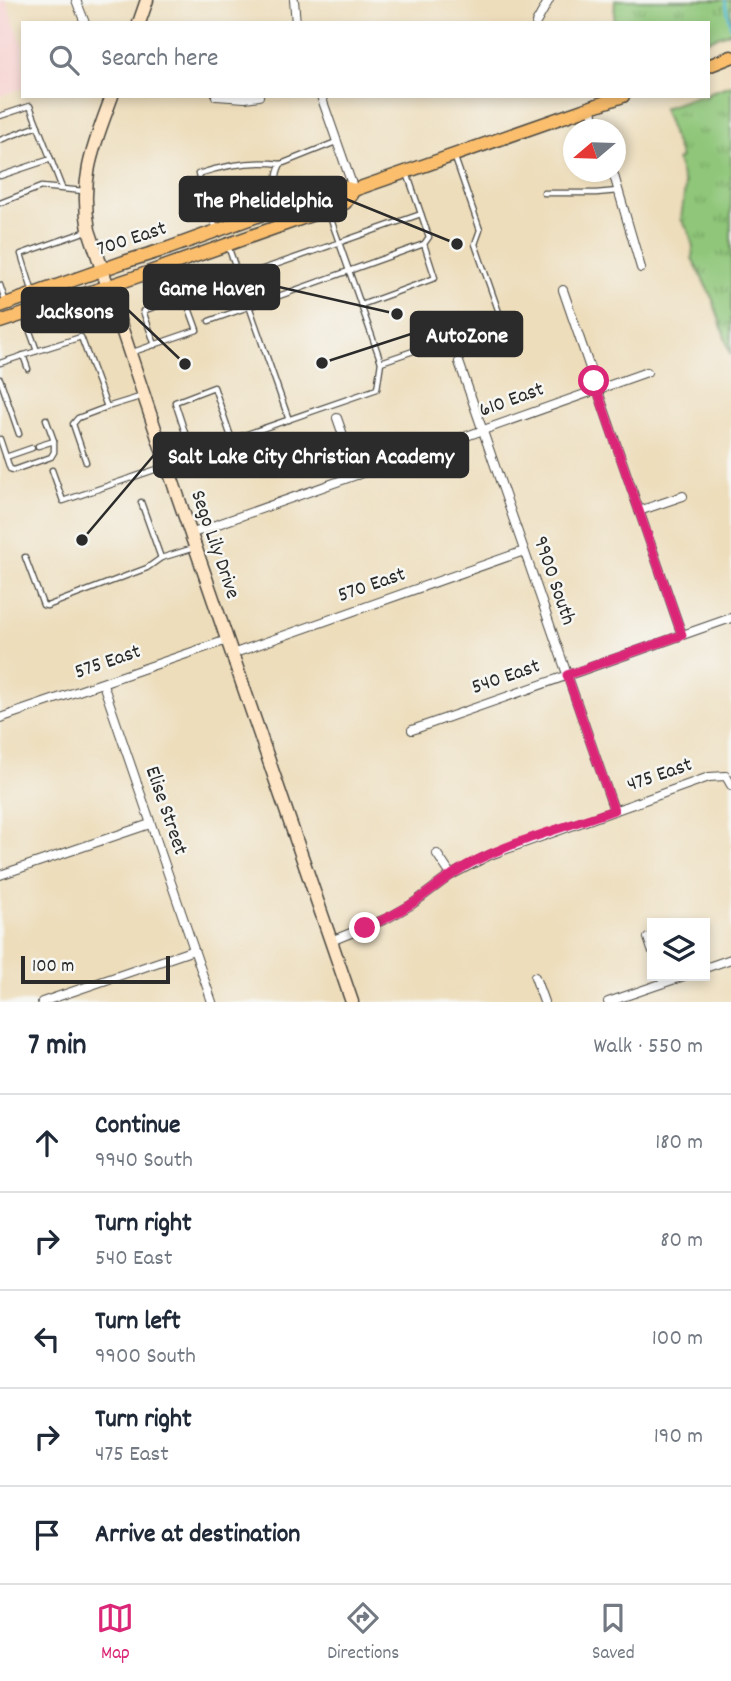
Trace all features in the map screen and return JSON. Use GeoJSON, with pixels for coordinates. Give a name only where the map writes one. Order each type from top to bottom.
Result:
{"type":"FeatureCollection","features":[{"type":"Feature","properties":{"kind":"main road"},"geometry":{"type":"LineString","coordinates":[[140,21],[148,0]]}},
{"type":"Feature","properties":{"kind":"main road"},"geometry":{"type":"LineString","coordinates":[[710,64],[731,57]]}},
{"type":"Feature","properties":{"kind":"main road","name":"Sego Lily Drive"},"geometry":{"type":"LineString","coordinates":[[111,98],[87,172],[85,211],[89,230],[166,464],[352,1002]]}},
{"type":"Feature","properties":{"kind":"main road","name":"700 East"},"geometry":{"type":"LineString","coordinates":[[3,304],[340,186],[354,190],[618,98]]}},
{"type":"Feature","properties":{"kind":"main road","name":"700 East"},"geometry":{"type":"LineString","coordinates":[[0,322],[345,203],[354,190]]}},
{"type":"Feature","properties":{"kind":"street"},"geometry":{"type":"LineString","coordinates":[[76,0],[84,21]]}},
{"type":"Feature","properties":{"kind":"street"},"geometry":{"type":"LineString","coordinates":[[294,0],[296,21]]}},
{"type":"Feature","properties":{"kind":"street"},"geometry":{"type":"LineString","coordinates":[[537,21],[549,0]]}},
{"type":"Feature","properties":{"kind":"street"},"geometry":{"type":"LineString","coordinates":[[322,98],[354,190]]}},
{"type":"Feature","properties":{"kind":"street"},"geometry":{"type":"LineString","coordinates":[[591,108],[594,119]]}},
{"type":"Feature","properties":{"kind":"street"},"geometry":{"type":"LineString","coordinates":[[616,182],[641,268]]}},
{"type":"Feature","properties":{"kind":"street"},"geometry":{"type":"LineString","coordinates":[[563,290],[682,635]]}},
{"type":"Feature","properties":{"kind":"street","name":"9900 South"},"geometry":{"type":"LineString","coordinates":[[459,362],[614,810]]}},
{"type":"Feature","properties":{"kind":"street","name":"610 East"},"geometry":{"type":"LineString","coordinates":[[190,534],[647,372]]}},
{"type":"Feature","properties":{"kind":"street"},"geometry":{"type":"LineString","coordinates":[[337,418],[357,475]]}},
{"type":"Feature","properties":{"kind":"street"},"geometry":{"type":"LineString","coordinates":[[639,511],[683,496]]}},
{"type":"Feature","properties":{"kind":"street","name":"570 East"},"geometry":{"type":"LineString","coordinates":[[232,654],[524,551]]}},
{"type":"Feature","properties":{"kind":"street","name":"540 East"},"geometry":{"type":"LineString","coordinates":[[412,730],[731,618]]}},
{"type":"Feature","properties":{"kind":"street","name":"575 East"},"geometry":{"type":"LineString","coordinates":[[0,718],[227,640]]}},
{"type":"Feature","properties":{"kind":"street","name":"Elise Street"},"geometry":{"type":"LineString","coordinates":[[103,684],[212,1002]]}},
{"type":"Feature","properties":{"kind":"street","name":"475 East"},"geometry":{"type":"LineString","coordinates":[[331,941],[388,918],[411,905],[451,875],[510,846],[709,778],[726,776],[731,785]]}},
{"type":"Feature","properties":{"kind":"street"},"geometry":{"type":"LineString","coordinates":[[0,875],[150,824]]}},
{"type":"Feature","properties":{"kind":"street"},"geometry":{"type":"LineString","coordinates":[[438,854],[451,875]]}},
{"type":"Feature","properties":{"kind":"street"},"geometry":{"type":"LineString","coordinates":[[42,1002],[194,950]]}},
{"type":"Feature","properties":{"kind":"street"},"geometry":{"type":"LineString","coordinates":[[710,966],[731,959]]}},
{"type":"Feature","properties":{"kind":"street"},"geometry":{"type":"LineString","coordinates":[[535,977],[544,1002]]}},
{"type":"Feature","properties":{"kind":"street"},"geometry":{"type":"LineString","coordinates":[[608,1002],[657,981]]}},
{"type":"Feature","properties":{"kind":"lane"},"geometry":{"type":"LineString","coordinates":[[0,116],[30,106],[62,188]]}},
{"type":"Feature","properties":{"kind":"lane"},"geometry":{"type":"LineString","coordinates":[[0,140],[38,126]]}},
{"type":"Feature","properties":{"kind":"lane"},"geometry":{"type":"LineString","coordinates":[[217,231],[198,174],[218,167],[261,161],[281,164],[337,141]]}},
{"type":"Feature","properties":{"kind":"lane"},"geometry":{"type":"LineString","coordinates":[[381,362],[502,321],[475,244],[480,230],[454,155]]}},
{"type":"Feature","properties":{"kind":"lane"},"geometry":{"type":"LineString","coordinates":[[0,176],[51,159]]}},
{"type":"Feature","properties":{"kind":"lane"},"geometry":{"type":"LineString","coordinates":[[281,164],[276,172],[276,180],[286,205]]}},
{"type":"Feature","properties":{"kind":"lane"},"geometry":{"type":"LineString","coordinates":[[209,321],[424,244],[429,237],[407,172]]}},
{"type":"Feature","properties":{"kind":"lane"},"geometry":{"type":"LineString","coordinates":[[0,202],[41,187],[85,191]]}},
{"type":"Feature","properties":{"kind":"lane"},"geometry":{"type":"LineString","coordinates":[[544,193],[619,191]]}},
{"type":"Feature","properties":{"kind":"lane"},"geometry":{"type":"LineString","coordinates":[[52,470],[63,502],[377,389],[381,362],[327,209]]}},
{"type":"Feature","properties":{"kind":"lane"},"geometry":{"type":"LineString","coordinates":[[155,345],[143,311],[421,214]]}},
{"type":"Feature","properties":{"kind":"lane"},"geometry":{"type":"LineString","coordinates":[[34,294],[21,254],[89,230]]}},
{"type":"Feature","properties":{"kind":"lane"},"geometry":{"type":"LineString","coordinates":[[361,305],[435,278],[424,244]]}},
{"type":"Feature","properties":{"kind":"lane"},"geometry":{"type":"LineString","coordinates":[[228,245],[289,420]]}},
{"type":"Feature","properties":{"kind":"lane"},"geometry":{"type":"LineString","coordinates":[[129,353],[197,331],[168,266]]}},
{"type":"Feature","properties":{"kind":"lane"},"geometry":{"type":"LineString","coordinates":[[0,285],[3,304]]}},
{"type":"Feature","properties":{"kind":"lane"},"geometry":{"type":"LineString","coordinates":[[23,314],[37,351]]}},
{"type":"Feature","properties":{"kind":"lane"},"geometry":{"type":"LineString","coordinates":[[0,363],[81,337],[107,407]]}},
{"type":"Feature","properties":{"kind":"lane"},"geometry":{"type":"LineString","coordinates":[[23,355],[28,369]]}},
{"type":"Feature","properties":{"kind":"lane"},"geometry":{"type":"LineString","coordinates":[[0,379],[19,434]]}},
{"type":"Feature","properties":{"kind":"lane"},"geometry":{"type":"LineString","coordinates":[[192,454],[175,402],[214,387],[232,440]]}},
{"type":"Feature","properties":{"kind":"lane"},"geometry":{"type":"LineString","coordinates":[[86,462],[73,424],[78,418],[143,396]]}},
{"type":"Feature","properties":{"kind":"lane"},"geometry":{"type":"LineString","coordinates":[[0,439],[10,469],[51,457],[54,441],[46,419]]}},
{"type":"Feature","properties":{"kind":"lane"},"geometry":{"type":"LineString","coordinates":[[6,457],[54,441]]}},
{"type":"Feature","properties":{"kind":"lane"},"geometry":{"type":"LineString","coordinates":[[141,502],[161,558]]}},
{"type":"Feature","properties":{"kind":"lane"},"geometry":{"type":"LineString","coordinates":[[25,557],[43,605],[47,606],[147,568],[161,558],[195,547]]}},
{"type":"Feature","properties":{"kind":"shaded area"},"geometry":{"type":"Polygon","coordinates":[[[0,0],[6,0],[21,41],[21,89],[0,96],[0,0]]]}},
{"type":"Feature","properties":{"kind":"green space"},"geometry":{"type":"Polygon","coordinates":[[[615,0],[731,0],[731,32],[710,39],[710,21],[614,21],[615,0]]]}},
{"type":"Feature","properties":{"kind":"green space"},"geometry":{"type":"Polygon","coordinates":[[[731,85],[731,356],[713,300],[692,258],[693,247],[689,232],[681,219],[685,187],[677,160],[681,158],[663,108],[692,98],[710,98],[710,92],[731,85]]]}},
{"type":"Feature","properties":{"kind":"waterway"},"geometry":{"type":"LineString","coordinates":[[725,0],[731,29]]}},
{"type":"Feature","properties":{"kind":"place","name":"The Phelidelphia"},"geometry":{"type":"Point","coordinates":[457,244]}},
{"type":"Feature","properties":{"kind":"place","name":"Game Haven"},"geometry":{"type":"Point","coordinates":[397,314]}},
{"type":"Feature","properties":{"kind":"place","name":"AutoZone"},"geometry":{"type":"Point","coordinates":[322,363]}},
{"type":"Feature","properties":{"kind":"place","name":"Jacksons"},"geometry":{"type":"Point","coordinates":[185,364]}},
{"type":"Feature","properties":{"kind":"place","name":"Salt Lake City Christian Academy"},"geometry":{"type":"Point","coordinates":[82,540]}},
{"type":"Feature","properties":{"kind":"route"},"geometry":{"type":"LineString","coordinates":[[365,928],[411,905],[470,864],[510,846],[614,810],[567,675],[682,635],[594,381]]}}]}
